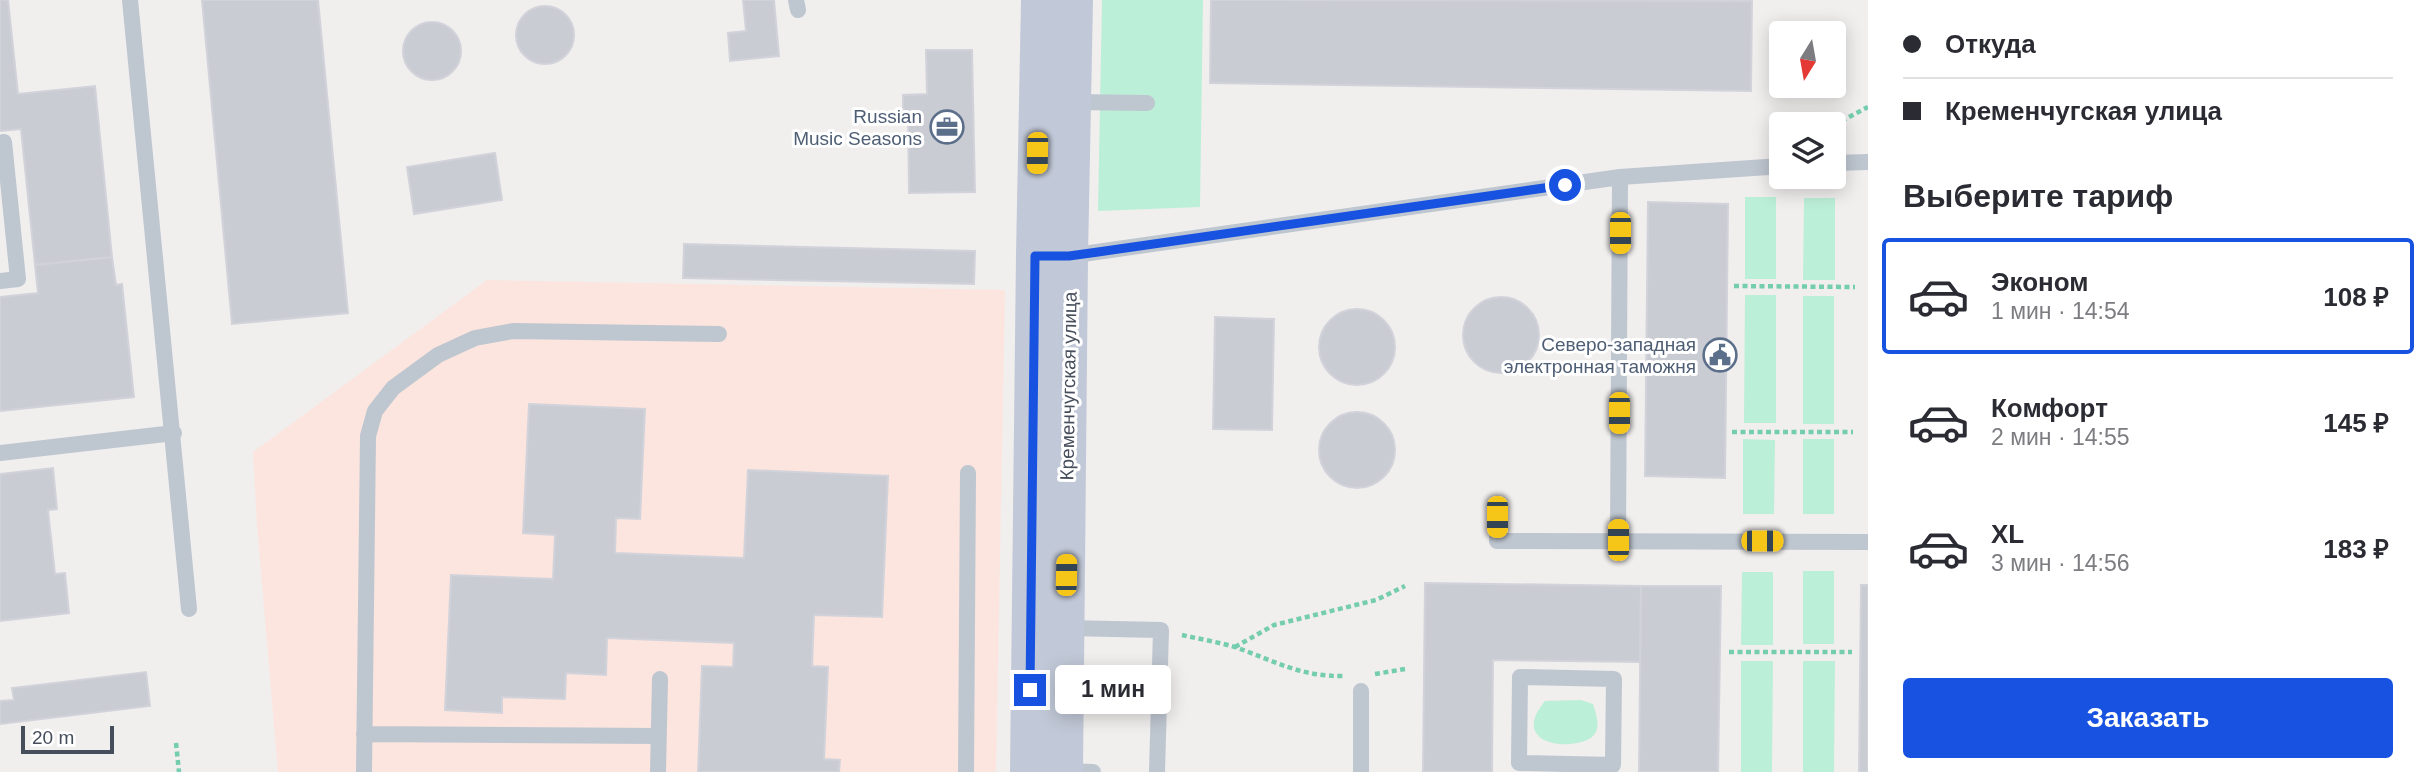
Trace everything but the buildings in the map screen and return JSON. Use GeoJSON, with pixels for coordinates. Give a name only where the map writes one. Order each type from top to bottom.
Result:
{"type":"FeatureCollection","features":[{"type":"Feature","properties":{"kind":"street","name":"Кременчугская улица"},"geometry":{"type":"LineString","coordinates":[[1040,0],[1055,102]]}},
{"type":"Feature","properties":{"kind":"street","name":"Кременчугская улица"},"geometry":{"type":"LineString","coordinates":[[1029,772],[1052,256],[1055,102],[1074,0]]}},
{"type":"Feature","properties":{"kind":"street","name":"Кременчугская улица"},"geometry":{"type":"LineString","coordinates":[[1052,256],[1065,628],[1064,772]]}},
{"type":"Feature","properties":{"kind":"lane"},"geometry":{"type":"LineString","coordinates":[[130,0],[190,609]]}},
{"type":"Feature","properties":{"kind":"lane"},"geometry":{"type":"LineString","coordinates":[[1055,102],[1147,103]]}},
{"type":"Feature","properties":{"kind":"lane"},"geometry":{"type":"LineString","coordinates":[[0,281],[18,279],[4,142]]}},
{"type":"Feature","properties":{"kind":"lane"},"geometry":{"type":"LineString","coordinates":[[1846,163],[1868,162]]}},
{"type":"Feature","properties":{"kind":"lane"},"geometry":{"type":"LineString","coordinates":[[1052,256],[1620,177],[1769,167]]}},
{"type":"Feature","properties":{"kind":"lane"},"geometry":{"type":"LineString","coordinates":[[1618,540],[1620,177]]}},
{"type":"Feature","properties":{"kind":"lane"},"geometry":{"type":"LineString","coordinates":[[364,772],[368,436],[375,411],[393,388],[438,355],[475,338],[513,331],[719,334]]}},
{"type":"Feature","properties":{"kind":"lane"},"geometry":{"type":"LineString","coordinates":[[0,453],[174,433]]}},
{"type":"Feature","properties":{"kind":"lane"},"geometry":{"type":"LineString","coordinates":[[966,772],[968,473]]}},
{"type":"Feature","properties":{"kind":"lane"},"geometry":{"type":"LineString","coordinates":[[1497,517],[1497,541],[1868,541]]}},
{"type":"Feature","properties":{"kind":"lane"},"geometry":{"type":"LineString","coordinates":[[1065,628],[1161,630],[1157,772]]}},
{"type":"Feature","properties":{"kind":"lane"},"geometry":{"type":"LineString","coordinates":[[1520,677],[1614,679],[1613,765],[1597,768],[1519,763],[1520,677]]}},
{"type":"Feature","properties":{"kind":"lane"},"geometry":{"type":"LineString","coordinates":[[657,772],[660,679]]}},
{"type":"Feature","properties":{"kind":"lane"},"geometry":{"type":"LineString","coordinates":[[1361,772],[1362,683]]}},
{"type":"Feature","properties":{"kind":"lane"},"geometry":{"type":"LineString","coordinates":[[364,734],[658,736]]}},
{"type":"Feature","properties":{"kind":"lane"},"geometry":{"type":"LineString","coordinates":[[1064,772],[1093,772]]}},
{"type":"Feature","properties":{"kind":"path"},"geometry":{"type":"LineString","coordinates":[[1846,119],[1868,107]]}},
{"type":"Feature","properties":{"kind":"path"},"geometry":{"type":"LineString","coordinates":[[1734,286],[1855,287]]}},
{"type":"Feature","properties":{"kind":"path"},"geometry":{"type":"LineString","coordinates":[[1732,432],[1853,432]]}},
{"type":"Feature","properties":{"kind":"path"},"geometry":{"type":"LineString","coordinates":[[1234,647],[1274,625],[1376,600],[1405,586]]}},
{"type":"Feature","properties":{"kind":"path"},"geometry":{"type":"LineString","coordinates":[[1161,630],[1234,647],[1285,668],[1330,676],[1352,675]]}},
{"type":"Feature","properties":{"kind":"path"},"geometry":{"type":"LineString","coordinates":[[1729,652],[1852,652]]}},
{"type":"Feature","properties":{"kind":"path"},"geometry":{"type":"LineString","coordinates":[[1362,683],[1405,668]]}},
{"type":"Feature","properties":{"kind":"path"},"geometry":{"type":"LineString","coordinates":[[176,743],[179,772]]}},
{"type":"Feature","properties":{"kind":"shaded area"},"geometry":{"type":"Polygon","coordinates":[[[487,280],[1005,290],[996,772],[278,772],[253,452],[487,280]]]}},
{"type":"Feature","properties":{"kind":"green space"},"geometry":{"type":"Polygon","coordinates":[[[1102,0],[1203,0],[1200,207],[1098,211],[1102,0]]]}},
{"type":"Feature","properties":{"kind":"green space"},"geometry":{"type":"Polygon","coordinates":[[[1745,197],[1776,197],[1776,279],[1745,279],[1745,197]]]}},
{"type":"Feature","properties":{"kind":"green space"},"geometry":{"type":"Polygon","coordinates":[[[1804,198],[1835,198],[1835,280],[1803,280],[1804,198]]]}},
{"type":"Feature","properties":{"kind":"green space"},"geometry":{"type":"Polygon","coordinates":[[[1745,295],[1776,295],[1776,423],[1744,423],[1745,295]]]}},
{"type":"Feature","properties":{"kind":"green space"},"geometry":{"type":"Polygon","coordinates":[[[1803,296],[1834,296],[1834,424],[1803,424],[1803,296]]]}},
{"type":"Feature","properties":{"kind":"green space"},"geometry":{"type":"Polygon","coordinates":[[[1743,439],[1775,440],[1774,514],[1743,514],[1743,439]]]}},
{"type":"Feature","properties":{"kind":"green space"},"geometry":{"type":"Polygon","coordinates":[[[1803,439],[1834,439],[1834,514],[1803,514],[1803,439]]]}},
{"type":"Feature","properties":{"kind":"green space"},"geometry":{"type":"Polygon","coordinates":[[[1803,571],[1834,571],[1834,644],[1803,644],[1803,571]]]}},
{"type":"Feature","properties":{"kind":"green space"},"geometry":{"type":"Polygon","coordinates":[[[1742,572],[1773,572],[1773,645],[1741,645],[1742,572]]]}},
{"type":"Feature","properties":{"kind":"green space"},"geometry":{"type":"Polygon","coordinates":[[[1741,661],[1773,661],[1772,772],[1741,772],[1741,661]]]}},
{"type":"Feature","properties":{"kind":"green space"},"geometry":{"type":"Polygon","coordinates":[[[1803,661],[1835,661],[1834,772],[1803,772],[1803,661]]]}},
{"type":"Feature","properties":{"kind":"green space"},"geometry":{"type":"Polygon","coordinates":[[[1581,700],[1593,704],[1598,724],[1594,735],[1586,740],[1562,744],[1550,742],[1540,737],[1534,729],[1535,717],[1545,701],[1581,700]]]}},
{"type":"Feature","properties":{"kind":"place","name":"Russian Music Seasons"},"geometry":{"type":"Point","coordinates":[947,127]}},
{"type":"Feature","properties":{"kind":"place","name":"Северо-западная электронная таможня"},"geometry":{"type":"Point","coordinates":[1720,355]}},
{"type":"Feature","properties":{"kind":"route"},"geometry":{"type":"LineString","coordinates":[[1030,690],[1035,256],[1069,256],[1565,185]]}}]}
